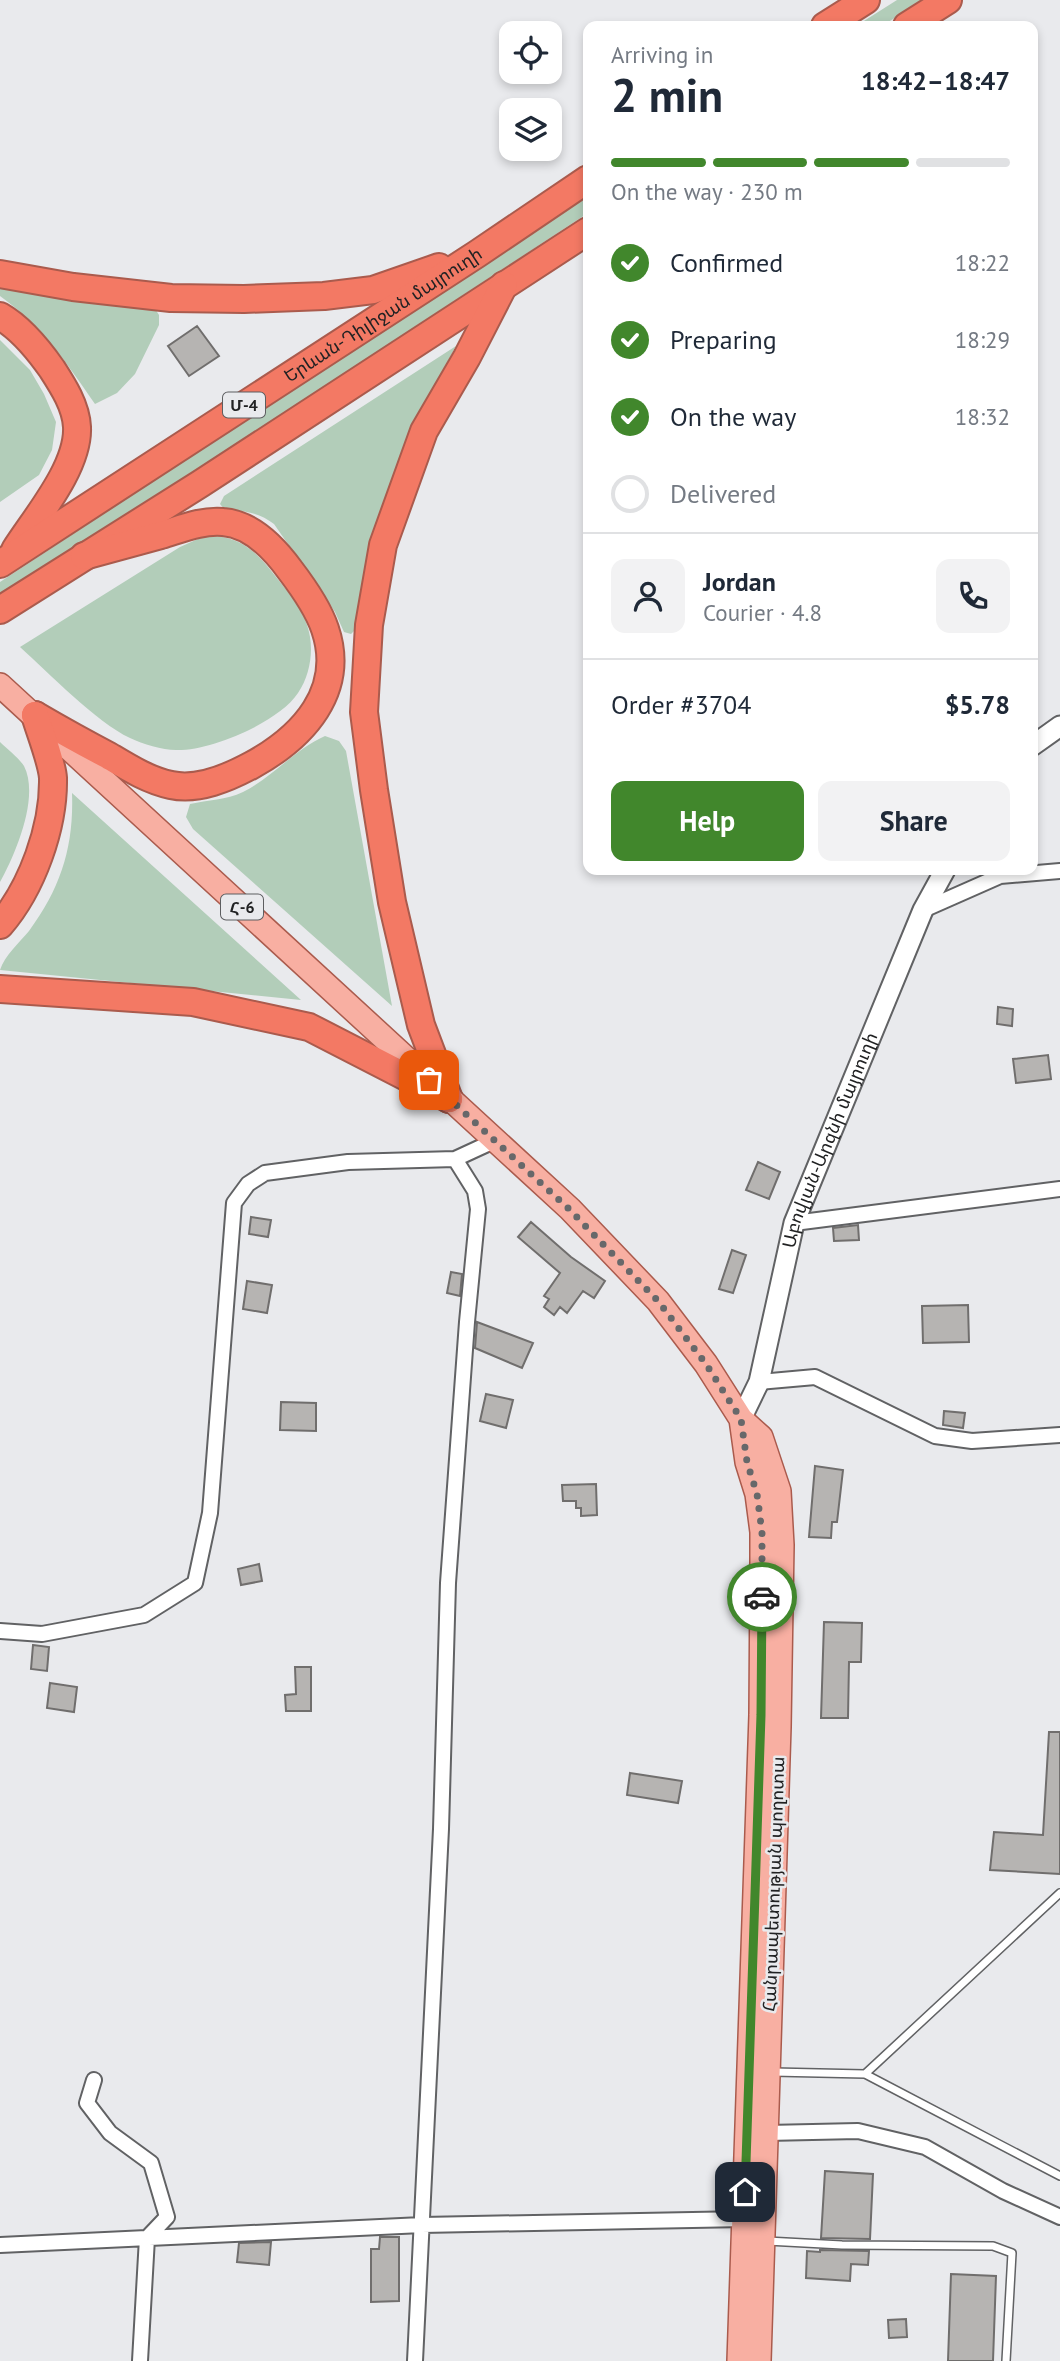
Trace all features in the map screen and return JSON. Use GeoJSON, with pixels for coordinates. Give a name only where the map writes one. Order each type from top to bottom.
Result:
{"type":"FeatureCollection","features":[{"type":"Feature","properties":{"kind":"highway"},"geometry":{"type":"LineString","coordinates":[[833,21],[866,0]]}},
{"type":"Feature","properties":{"kind":"highway"},"geometry":{"type":"LineString","coordinates":[[915,21],[948,0]]}},
{"type":"Feature","properties":{"kind":"highway","name":"Երևան-Դիլիջան մայրուղի"},"geometry":{"type":"LineString","coordinates":[[5,561],[583,182]]}},
{"type":"Feature","properties":{"kind":"highway","name":"Մ-4"},"geometry":{"type":"LineString","coordinates":[[0,610],[201,484],[583,234]]}},
{"type":"Feature","properties":{"kind":"highway"},"geometry":{"type":"LineString","coordinates":[[0,274],[73,287],[171,298],[324,296],[373,289],[477,254]]}},
{"type":"Feature","properties":{"kind":"highway"},"geometry":{"type":"LineString","coordinates":[[449,1099],[421,1025],[388,877],[364,712],[369,625],[383,545],[424,431],[467,357],[504,285]]}},
{"type":"Feature","properties":{"kind":"highway"},"geometry":{"type":"LineString","coordinates":[[0,316],[11,322],[49,364],[75,411],[77,428],[67,470],[5,561]]}},
{"type":"Feature","properties":{"kind":"highway"},"geometry":{"type":"LineString","coordinates":[[34,715],[149,779],[174,786],[202,785],[232,776],[280,748],[297,734],[313,715],[324,694],[329,674],[330,650],[325,627],[313,603],[281,557],[247,528],[224,522],[202,522],[84,556]]}},
{"type":"Feature","properties":{"kind":"highway"},"geometry":{"type":"LineString","coordinates":[[0,925],[25,888],[48,824],[53,776],[34,715]]}},
{"type":"Feature","properties":{"kind":"highway"},"geometry":{"type":"LineString","coordinates":[[0,989],[192,1002],[309,1027],[449,1099]]}},
{"type":"Feature","properties":{"kind":"main road","name":"Հ-6"},"geometry":{"type":"LineString","coordinates":[[0,685],[569,1209],[658,1301],[706,1364],[741,1419]]}},
{"type":"Feature","properties":{"kind":"main road"},"geometry":{"type":"LineString","coordinates":[[1038,742],[1060,726]]}},
{"type":"Feature","properties":{"kind":"main road","name":"Աբովյան-Արզնի մայրուղի"},"geometry":{"type":"LineString","coordinates":[[741,1419],[759,1382],[794,1223],[923,910],[943,875]]}},
{"type":"Feature","properties":{"kind":"main road"},"geometry":{"type":"LineString","coordinates":[[739,2361],[761,1715],[762,1567],[762,1532],[757,1494],[747,1462],[741,1419]]}},
{"type":"Feature","properties":{"kind":"main road","name":"Հանրապետության պողոտա"},"geometry":{"type":"LineString","coordinates":[[741,1419],[761,1437],[771,1464],[779,1491],[781,1531],[779,1727],[759,2361]]}},
{"type":"Feature","properties":{"kind":"street"},"geometry":{"type":"LineString","coordinates":[[1038,873],[1060,871]]}},
{"type":"Feature","properties":{"kind":"street"},"geometry":{"type":"LineString","coordinates":[[923,910],[1000,876],[1012,875]]}},
{"type":"Feature","properties":{"kind":"street"},"geometry":{"type":"LineString","coordinates":[[0,1631],[42,1634],[144,1615],[195,1583],[210,1513],[234,1203],[248,1184],[265,1173],[348,1162],[455,1159],[494,1141]]}},
{"type":"Feature","properties":{"kind":"street"},"geometry":{"type":"LineString","coordinates":[[415,2361],[441,1829],[448,1583],[478,1209],[475,1191],[455,1159]]}},
{"type":"Feature","properties":{"kind":"street"},"geometry":{"type":"LineString","coordinates":[[794,1223],[1060,1189]]}},
{"type":"Feature","properties":{"kind":"street"},"geometry":{"type":"LineString","coordinates":[[759,1382],[815,1377],[935,1436],[972,1441],[1060,1435]]}},
{"type":"Feature","properties":{"kind":"street"},"geometry":{"type":"LineString","coordinates":[[94,2080],[87,2103],[110,2133],[151,2163],[167,2217],[148,2238],[140,2361]]}},
{"type":"Feature","properties":{"kind":"street"},"geometry":{"type":"LineString","coordinates":[[767,2133],[858,2131],[925,2147],[1003,2191],[1060,2217]]}},
{"type":"Feature","properties":{"kind":"street"},"geometry":{"type":"LineString","coordinates":[[0,2245],[422,2225],[744,2219]]}},
{"type":"Feature","properties":{"kind":"lane"},"geometry":{"type":"LineString","coordinates":[[865,2074],[1060,1893]]}},
{"type":"Feature","properties":{"kind":"lane"},"geometry":{"type":"LineString","coordinates":[[769,2072],[865,2074],[1060,2176]]}},
{"type":"Feature","properties":{"kind":"lane"},"geometry":{"type":"LineString","coordinates":[[763,2241],[842,2245],[993,2246],[1012,2253],[1006,2361]]}},
{"type":"Feature","properties":{"kind":"green space"},"geometry":{"type":"Polygon","coordinates":[[[897,0],[923,0],[890,21],[864,21],[897,0]]]}},
{"type":"Feature","properties":{"kind":"green space"},"geometry":{"type":"Polygon","coordinates":[[[583,200],[583,216],[0,600],[0,582],[503,250],[583,200]]]}},
{"type":"Feature","properties":{"kind":"green space"},"geometry":{"type":"Polygon","coordinates":[[[0,281],[152,304],[159,315],[159,325],[135,374],[117,393],[95,404],[41,332],[0,296],[0,281]]]}},
{"type":"Feature","properties":{"kind":"green space"},"geometry":{"type":"Polygon","coordinates":[[[0,340],[30,370],[56,422],[52,450],[39,475],[0,502],[0,340]]]}},
{"type":"Feature","properties":{"kind":"green space"},"geometry":{"type":"Polygon","coordinates":[[[456,346],[410,431],[356,629],[351,634],[344,632],[335,612],[274,524],[252,513],[226,511],[220,504],[224,496],[456,346]]]}},
{"type":"Feature","properties":{"kind":"green space"},"geometry":{"type":"Polygon","coordinates":[[[207,535],[230,539],[247,547],[262,560],[287,590],[302,612],[308,629],[311,644],[309,666],[305,680],[289,704],[260,724],[207,746],[176,750],[159,748],[130,738],[103,721],[20,647],[180,547],[207,535]]]}},
{"type":"Feature","properties":{"kind":"green space"},"geometry":{"type":"Polygon","coordinates":[[[325,736],[339,741],[346,751],[392,1006],[193,829],[186,817],[190,804],[243,792],[325,736]]]}},
{"type":"Feature","properties":{"kind":"green space"},"geometry":{"type":"Polygon","coordinates":[[[0,742],[24,766],[29,793],[24,826],[0,882],[0,742]]]}},
{"type":"Feature","properties":{"kind":"green space"},"geometry":{"type":"Polygon","coordinates":[[[72,793],[301,1000],[0,970],[9,954],[40,915],[57,882],[68,849],[72,793]]]}},
{"type":"Feature","properties":{"kind":"building"},"geometry":{"type":"Polygon","coordinates":[[[197,326],[219,356],[189,376],[168,346],[197,326]]]}},
{"type":"Feature","properties":{"kind":"building"},"geometry":{"type":"Polygon","coordinates":[[[998,1007],[1013,1009],[1012,1026],[997,1024],[998,1007]]]}},
{"type":"Feature","properties":{"kind":"building"},"geometry":{"type":"Polygon","coordinates":[[[1048,1055],[1051,1079],[1016,1083],[1013,1059],[1048,1055]]]}},
{"type":"Feature","properties":{"kind":"building"},"geometry":{"type":"Polygon","coordinates":[[[758,1162],[780,1172],[769,1199],[746,1190],[758,1162]]]}},
{"type":"Feature","properties":{"kind":"building"},"geometry":{"type":"Polygon","coordinates":[[[251,1217],[271,1220],[268,1237],[249,1234],[251,1217]]]}},
{"type":"Feature","properties":{"kind":"building"},"geometry":{"type":"Polygon","coordinates":[[[531,1222],[571,1257],[605,1281],[594,1298],[583,1291],[567,1313],[560,1307],[554,1315],[544,1307],[549,1299],[544,1296],[560,1273],[518,1237],[531,1222]]]}},
{"type":"Feature","properties":{"kind":"building"},"geometry":{"type":"Polygon","coordinates":[[[858,1225],[859,1240],[834,1241],[833,1228],[858,1225]]]}},
{"type":"Feature","properties":{"kind":"building"},"geometry":{"type":"Polygon","coordinates":[[[732,1250],[746,1255],[733,1293],[719,1289],[732,1250]]]}},
{"type":"Feature","properties":{"kind":"building"},"geometry":{"type":"Polygon","coordinates":[[[451,1272],[462,1274],[460,1296],[447,1293],[451,1272]]]}},
{"type":"Feature","properties":{"kind":"building"},"geometry":{"type":"Polygon","coordinates":[[[247,1281],[272,1285],[267,1313],[243,1309],[247,1281]]]}},
{"type":"Feature","properties":{"kind":"building"},"geometry":{"type":"Polygon","coordinates":[[[968,1305],[969,1342],[923,1343],[922,1306],[968,1305]]]}},
{"type":"Feature","properties":{"kind":"building"},"geometry":{"type":"Polygon","coordinates":[[[477,1322],[533,1343],[522,1368],[475,1348],[477,1322]]]}},
{"type":"Feature","properties":{"kind":"building"},"geometry":{"type":"Polygon","coordinates":[[[486,1394],[513,1400],[506,1428],[480,1421],[486,1394]]]}},
{"type":"Feature","properties":{"kind":"building"},"geometry":{"type":"Polygon","coordinates":[[[281,1402],[316,1403],[316,1431],[280,1430],[281,1402]]]}},
{"type":"Feature","properties":{"kind":"building"},"geometry":{"type":"Polygon","coordinates":[[[944,1411],[965,1413],[963,1428],[943,1425],[944,1411]]]}},
{"type":"Feature","properties":{"kind":"building"},"geometry":{"type":"Polygon","coordinates":[[[815,1466],[843,1470],[837,1522],[832,1522],[831,1538],[809,1537],[815,1466]]]}},
{"type":"Feature","properties":{"kind":"building"},"geometry":{"type":"Polygon","coordinates":[[[596,1484],[597,1515],[581,1516],[581,1508],[576,1508],[576,1501],[563,1501],[562,1485],[596,1484]]]}},
{"type":"Feature","properties":{"kind":"building"},"geometry":{"type":"Polygon","coordinates":[[[259,1564],[262,1581],[241,1585],[238,1569],[259,1564]]]}},
{"type":"Feature","properties":{"kind":"building"},"geometry":{"type":"Polygon","coordinates":[[[824,1622],[862,1623],[861,1662],[849,1662],[848,1718],[821,1718],[824,1622]]]}},
{"type":"Feature","properties":{"kind":"building"},"geometry":{"type":"Polygon","coordinates":[[[33,1645],[49,1647],[47,1671],[31,1669],[33,1645]]]}},
{"type":"Feature","properties":{"kind":"building"},"geometry":{"type":"Polygon","coordinates":[[[295,1667],[311,1667],[311,1711],[286,1711],[285,1695],[296,1694],[295,1667]]]}},
{"type":"Feature","properties":{"kind":"building"},"geometry":{"type":"Polygon","coordinates":[[[50,1683],[77,1687],[74,1712],[47,1708],[50,1683]]]}},
{"type":"Feature","properties":{"kind":"building"},"geometry":{"type":"Polygon","coordinates":[[[1049,1732],[1060,1732],[1060,1874],[990,1870],[994,1832],[1043,1835],[1049,1732]]]}},
{"type":"Feature","properties":{"kind":"building"},"geometry":{"type":"Polygon","coordinates":[[[630,1773],[682,1781],[678,1803],[627,1795],[630,1773]]]}},
{"type":"Feature","properties":{"kind":"building"},"geometry":{"type":"Polygon","coordinates":[[[825,2171],[873,2174],[870,2239],[821,2238],[825,2171]]]}},
{"type":"Feature","properties":{"kind":"building"},"geometry":{"type":"Polygon","coordinates":[[[380,2237],[399,2237],[399,2301],[371,2302],[371,2249],[379,2249],[380,2237]]]}},
{"type":"Feature","properties":{"kind":"building"},"geometry":{"type":"Polygon","coordinates":[[[271,2242],[269,2265],[237,2262],[239,2243],[271,2242]]]}},
{"type":"Feature","properties":{"kind":"building"},"geometry":{"type":"Polygon","coordinates":[[[807,2251],[869,2251],[868,2265],[851,2264],[850,2281],[806,2278],[807,2251]]]}},
{"type":"Feature","properties":{"kind":"building"},"geometry":{"type":"Polygon","coordinates":[[[951,2274],[996,2276],[993,2361],[948,2361],[951,2274]]]}},
{"type":"Feature","properties":{"kind":"building"},"geometry":{"type":"Polygon","coordinates":[[[906,2319],[907,2337],[889,2338],[888,2320],[906,2319]]]}},
{"type":"Feature","properties":{"kind":"way so far"},"geometry":{"type":"LineString","coordinates":[[429,1080],[569,1209],[658,1301],[706,1364],[741,1419],[762,1532],[762,1597]]}},
{"type":"Feature","properties":{"kind":"route"},"geometry":{"type":"LineString","coordinates":[[745,2192],[761,1715],[762,1597]]}}]}
